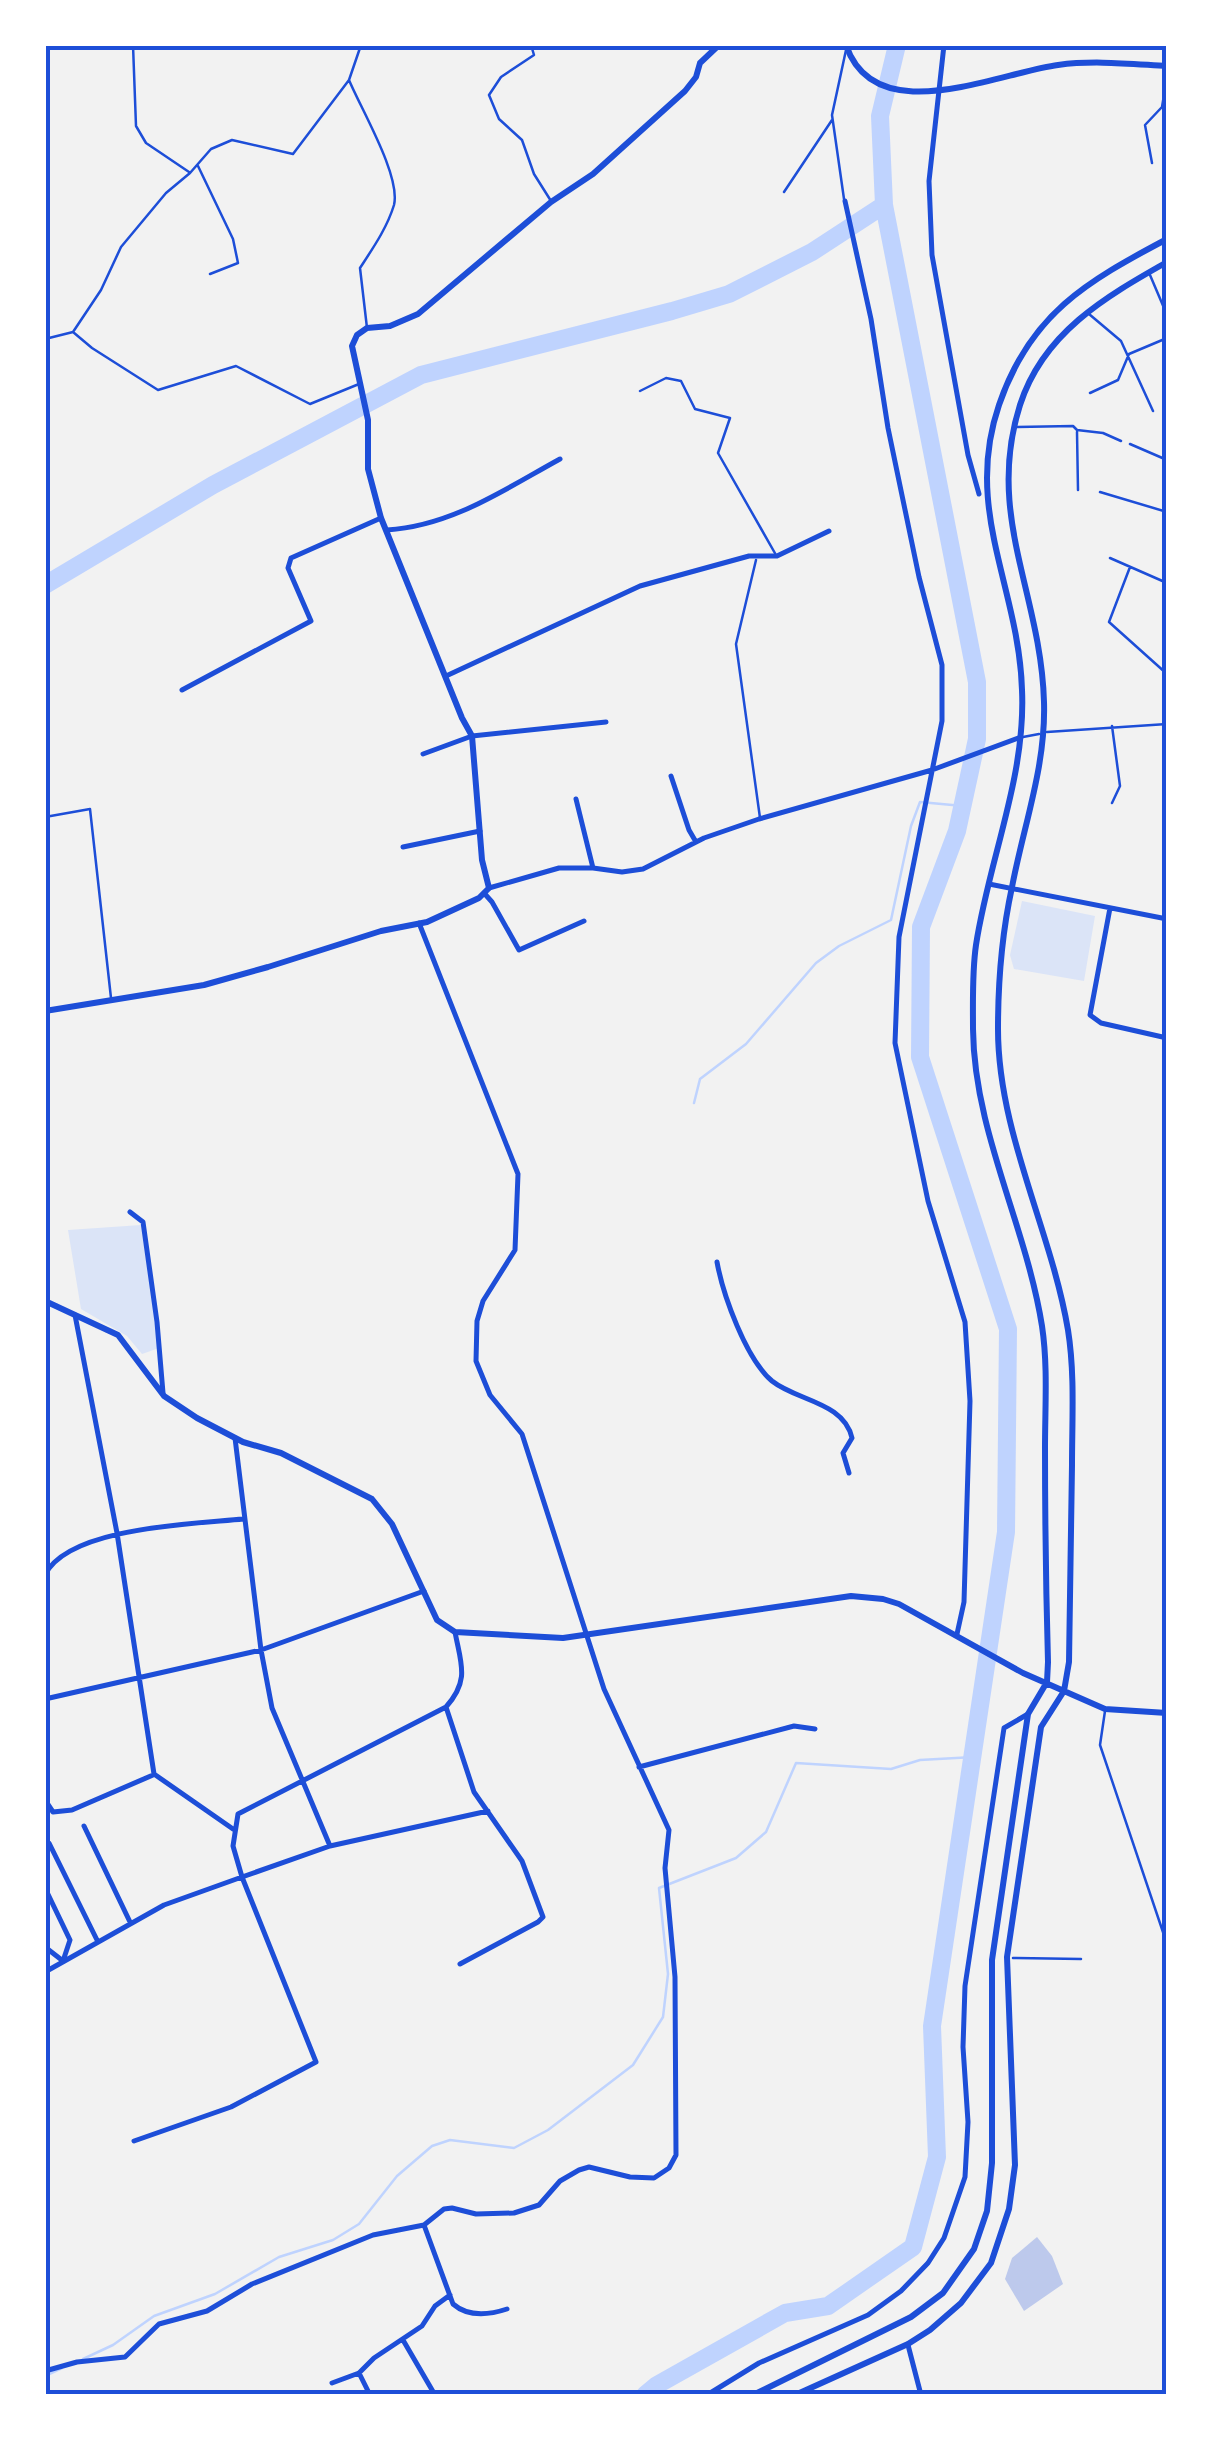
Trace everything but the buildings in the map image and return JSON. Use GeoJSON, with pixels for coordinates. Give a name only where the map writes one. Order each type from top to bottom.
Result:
{"type":"FeatureCollection","features":[{"type":"Feature","properties":{"kind":"street"},"geometry":{"type":"LineString","coordinates":[[584,921],[519,950],[486,890],[472,736],[381,518],[368,469],[368,420],[352,346],[356,335],[367,328],[390,326],[418,314],[552,202],[593,174],[685,91],[696,78],[700,63],[719,45]]}},
{"type":"Feature","properties":{"kind":"street"},"geometry":{"type":"LineString","coordinates":[[944,45],[929,181],[932,255],[968,455],[979,494]]}},
{"type":"Feature","properties":{"kind":"street"},"geometry":{"type":"LineString","coordinates":[[846,47],[862,72],[880,84],[902,90],[940,91],[1067,64],[1167,66]]}},
{"type":"Feature","properties":{"kind":"street"},"geometry":{"type":"LineString","coordinates":[[845,201],[859,255],[888,428],[919,577],[942,665],[942,721],[936,769],[899,937],[895,1043],[928,1202],[966,1322],[970,1421],[960,1636]]}},
{"type":"Feature","properties":{"kind":"street"},"geometry":{"type":"LineString","coordinates":[[752,2395],[912,2317],[942,2293],[974,2250],[987,2210],[992,2163],[992,1960],[1028,1714],[1047,1682],[1046,1381],[1042,1326],[981,1106],[973,1032],[976,948],[1021,738],[1020,648],[987,512],[984,484],[992,428],[1023,352],[1048,319],[1081,287],[1167,239]]}},
{"type":"Feature","properties":{"kind":"street"},"geometry":{"type":"LineString","coordinates":[[796,2395],[908,2344],[961,2303],[991,2263],[1010,2209],[1014,2165],[1007,1957],[1040,1726],[1064,1691],[1069,1662],[1073,1386],[1061,1292],[1016,1145],[998,1032],[1001,966],[1012,887],[1038,783],[1044,732],[1042,657],[1008,510],[1008,460],[1020,405],[1040,361],[1086,312],[1167,262]]}},
{"type":"Feature","properties":{"kind":"street"},"geometry":{"type":"LineString","coordinates":[[387,530],[408,529],[458,514],[560,458]]}},
{"type":"Feature","properties":{"kind":"street"},"geometry":{"type":"LineString","coordinates":[[182,690],[311,622],[288,568],[291,558],[381,518]]}},
{"type":"Feature","properties":{"kind":"street"},"geometry":{"type":"LineString","coordinates":[[446,676],[640,586],[757,557],[777,556],[829,531]]}},
{"type":"Feature","properties":{"kind":"street"},"geometry":{"type":"LineString","coordinates":[[422,754],[472,736],[606,722]]}},
{"type":"Feature","properties":{"kind":"street"},"geometry":{"type":"LineString","coordinates":[[45,1011],[204,985],[420,923],[454,910],[486,890],[559,868],[622,872],[643,869],[696,842],[760,819],[936,769],[1021,738]]}},
{"type":"Feature","properties":{"kind":"street"},"geometry":{"type":"LineString","coordinates":[[671,776],[688,830],[696,842]]}},
{"type":"Feature","properties":{"kind":"street"},"geometry":{"type":"LineString","coordinates":[[576,799],[593,868]]}},
{"type":"Feature","properties":{"kind":"street"},"geometry":{"type":"LineString","coordinates":[[403,847],[480,831]]}},
{"type":"Feature","properties":{"kind":"street"},"geometry":{"type":"LineString","coordinates":[[989,884],[1167,919]]}},
{"type":"Feature","properties":{"kind":"street"},"geometry":{"type":"LineString","coordinates":[[1110,908],[1090,1015],[1101,1023],[1167,1038]]}},
{"type":"Feature","properties":{"kind":"street"},"geometry":{"type":"LineString","coordinates":[[45,2371],[77,2362],[125,2357],[159,2324],[207,2310],[252,2284],[373,2235],[424,2225],[444,2210],[476,2214],[514,2212],[539,2205],[560,2180],[589,2167],[630,2177],[654,2178],[669,2168],[676,2156],[676,1976],[666,1868],[669,1830],[638,1767],[585,1635],[522,1434],[490,1394],[476,1361],[477,1321],[483,1301],[515,1250],[518,1174],[420,923]]}},
{"type":"Feature","properties":{"kind":"street"},"geometry":{"type":"LineString","coordinates":[[130,1212],[142,1222],[158,1322],[164,1396]]}},
{"type":"Feature","properties":{"kind":"street"},"geometry":{"type":"LineString","coordinates":[[717,1262],[732,1315],[770,1380],[840,1414],[850,1428],[852,1438],[843,1452],[849,1473]]}},
{"type":"Feature","properties":{"kind":"street"},"geometry":{"type":"LineString","coordinates":[[45,1301],[118,1336],[164,1396],[235,1438],[281,1453],[372,1499],[392,1524],[437,1620],[455,1632],[536,1638],[585,1635],[851,1596],[898,1604],[1023,1673],[1105,1710],[1167,1713]]}},
{"type":"Feature","properties":{"kind":"street"},"geometry":{"type":"LineString","coordinates":[[74,1313],[117,1534],[154,1774],[233,1829]]}},
{"type":"Feature","properties":{"kind":"street"},"geometry":{"type":"LineString","coordinates":[[235,1438],[261,1650],[272,1708],[330,1846]]}},
{"type":"Feature","properties":{"kind":"street"},"geometry":{"type":"LineString","coordinates":[[45,1575],[50,1566],[86,1543],[117,1534],[244,1519]]}},
{"type":"Feature","properties":{"kind":"street"},"geometry":{"type":"LineString","coordinates":[[45,1699],[261,1650],[424,1592]]}},
{"type":"Feature","properties":{"kind":"street"},"geometry":{"type":"LineString","coordinates":[[134,2141],[231,2107],[316,2062],[242,1877],[233,1846],[233,1829],[238,1814],[446,1707],[460,1692],[463,1675],[455,1632]]}},
{"type":"Feature","properties":{"kind":"street"},"geometry":{"type":"LineString","coordinates":[[446,1707],[474,1792],[522,1862],[543,1916],[460,1964]]}},
{"type":"Feature","properties":{"kind":"street"},"geometry":{"type":"LineString","coordinates":[[706,2395],[759,2362],[868,2315],[901,2291],[944,2238],[965,2178],[965,1986],[991,1806],[1004,1728],[1028,1714]]}},
{"type":"Feature","properties":{"kind":"street"},"geometry":{"type":"LineString","coordinates":[[638,1767],[794,1726],[815,1729]]}},
{"type":"Feature","properties":{"kind":"street"},"geometry":{"type":"LineString","coordinates":[[45,1800],[53,1812],[72,1810],[154,1774]]}},
{"type":"Feature","properties":{"kind":"street"},"geometry":{"type":"LineString","coordinates":[[45,1972],[164,1905],[330,1846],[488,1811]]}},
{"type":"Feature","properties":{"kind":"street"},"geometry":{"type":"LineString","coordinates":[[84,1826],[130,1922]]}},
{"type":"Feature","properties":{"kind":"street"},"geometry":{"type":"LineString","coordinates":[[50,1842],[97,1940]]}},
{"type":"Feature","properties":{"kind":"street"},"geometry":{"type":"LineString","coordinates":[[45,1888],[70,1940],[63,1961]]}},
{"type":"Feature","properties":{"kind":"street"},"geometry":{"type":"LineString","coordinates":[[45,1947],[63,1961]]}},
{"type":"Feature","properties":{"kind":"street"},"geometry":{"type":"LineString","coordinates":[[424,2225],[453,2304],[462,2312],[481,2314],[507,2309]]}},
{"type":"Feature","properties":{"kind":"street"},"geometry":{"type":"LineString","coordinates":[[332,2383],[359,2373],[374,2358],[422,2326],[435,2306],[450,2295]]}},
{"type":"Feature","properties":{"kind":"street"},"geometry":{"type":"LineString","coordinates":[[403,2340],[435,2395]]}},
{"type":"Feature","properties":{"kind":"street"},"geometry":{"type":"LineString","coordinates":[[908,2344],[921,2395]]}},
{"type":"Feature","properties":{"kind":"street"},"geometry":{"type":"LineString","coordinates":[[359,2373],[370,2395]]}},
{"type":"Feature","properties":{"kind":"lane"},"geometry":{"type":"LineString","coordinates":[[133,45],[136,126],[146,143],[190,173]]}},
{"type":"Feature","properties":{"kind":"lane"},"geometry":{"type":"LineString","coordinates":[[45,340],[73,332],[101,290],[122,247],[166,193],[211,148],[232,140],[292,154],[349,80],[361,45]]}},
{"type":"Feature","properties":{"kind":"lane"},"geometry":{"type":"LineString","coordinates":[[531,45],[534,55],[501,77],[488,95],[498,120],[522,140],[552,202]]}},
{"type":"Feature","properties":{"kind":"lane"},"geometry":{"type":"LineString","coordinates":[[845,201],[832,119],[846,47]]}},
{"type":"Feature","properties":{"kind":"lane"},"geometry":{"type":"LineString","coordinates":[[1152,164],[1145,125],[1162,107],[1167,77]]}},
{"type":"Feature","properties":{"kind":"lane"},"geometry":{"type":"LineString","coordinates":[[349,80],[394,182],[395,202],[380,239],[360,268],[367,328]]}},
{"type":"Feature","properties":{"kind":"lane"},"geometry":{"type":"LineString","coordinates":[[784,192],[832,119]]}},
{"type":"Feature","properties":{"kind":"lane"},"geometry":{"type":"LineString","coordinates":[[198,164],[233,239],[238,264],[210,274]]}},
{"type":"Feature","properties":{"kind":"lane"},"geometry":{"type":"LineString","coordinates":[[1149,272],[1167,314]]}},
{"type":"Feature","properties":{"kind":"lane"},"geometry":{"type":"LineString","coordinates":[[1086,312],[1121,340],[1153,411]]}},
{"type":"Feature","properties":{"kind":"lane"},"geometry":{"type":"LineString","coordinates":[[73,332],[158,390],[236,366],[310,404],[360,384]]}},
{"type":"Feature","properties":{"kind":"lane"},"geometry":{"type":"LineString","coordinates":[[1090,393],[1118,380],[1129,354],[1167,338]]}},
{"type":"Feature","properties":{"kind":"lane"},"geometry":{"type":"LineString","coordinates":[[640,391],[666,378],[681,382],[695,408],[730,418],[718,453],[777,556]]}},
{"type":"Feature","properties":{"kind":"lane"},"geometry":{"type":"LineString","coordinates":[[1016,427],[1074,426],[1122,441]]}},
{"type":"Feature","properties":{"kind":"lane"},"geometry":{"type":"LineString","coordinates":[[1077,430],[1078,490]]}},
{"type":"Feature","properties":{"kind":"lane"},"geometry":{"type":"LineString","coordinates":[[1130,444],[1167,460]]}},
{"type":"Feature","properties":{"kind":"lane"},"geometry":{"type":"LineString","coordinates":[[1100,492],[1167,512]]}},
{"type":"Feature","properties":{"kind":"lane"},"geometry":{"type":"LineString","coordinates":[[757,557],[736,644],[760,819]]}},
{"type":"Feature","properties":{"kind":"lane"},"geometry":{"type":"LineString","coordinates":[[1110,558],[1167,584]]}},
{"type":"Feature","properties":{"kind":"lane"},"geometry":{"type":"LineString","coordinates":[[1130,568],[1109,622],[1167,674]]}},
{"type":"Feature","properties":{"kind":"lane"},"geometry":{"type":"LineString","coordinates":[[1021,738],[1044,732],[1167,724]]}},
{"type":"Feature","properties":{"kind":"lane"},"geometry":{"type":"LineString","coordinates":[[1112,726],[1120,786],[1112,803]]}},
{"type":"Feature","properties":{"kind":"lane"},"geometry":{"type":"LineString","coordinates":[[45,817],[90,809],[112,1000]]}},
{"type":"Feature","properties":{"kind":"lane"},"geometry":{"type":"LineString","coordinates":[[1105,1710],[1100,1745],[1167,1944]]}},
{"type":"Feature","properties":{"kind":"path"},"geometry":{"type":"LineString","coordinates":[[1007,1957],[1082,1959]]}},
{"type":"Feature","properties":{"kind":"shaded area"},"geometry":{"type":"Polygon","coordinates":[[[1022,901],[1095,916],[1084,981],[1014,969],[1010,955],[1022,901]]]}},
{"type":"Feature","properties":{"kind":"shaded area"},"geometry":{"type":"Polygon","coordinates":[[[141,1225],[159,1348],[142,1354],[127,1336],[81,1309],[68,1230],[141,1225]]]}},
{"type":"Feature","properties":{"kind":"waterway"},"geometry":{"type":"LineString","coordinates":[[645,2395],[785,2313],[828,2306],[913,2247],[937,2157],[932,2026],[1006,1532],[1008,1329],[920,1057],[921,927],[957,831],[977,739],[977,682],[884,205],[880,116],[897,45]]}},
{"type":"Feature","properties":{"kind":"waterway"},"geometry":{"type":"LineString","coordinates":[[45,585],[213,485],[421,375],[729,294],[812,252],[884,205]]}},
{"type":"Feature","properties":{"kind":"waterway"},"geometry":{"type":"LineString","coordinates":[[694,1103],[700,1079],[746,1044],[816,963],[839,946],[891,920],[911,826],[920,802],[963,806]]}},
{"type":"Feature","properties":{"kind":"waterway"},"geometry":{"type":"LineString","coordinates":[[83,2359],[113,2345],[154,2316],[215,2294],[279,2257],[333,2240],[359,2224],[397,2176],[432,2146],[450,2140],[514,2148],[548,2130],[633,2065],[663,2017],[668,1974],[659,1888],[736,1858],[766,1832],[796,1763],[891,1769],[920,1760],[974,1757]]}},
{"type":"Feature","properties":{"kind":"waterway"},"geometry":{"type":"LineString","coordinates":[[45,2376],[62,2368]]}}]}
